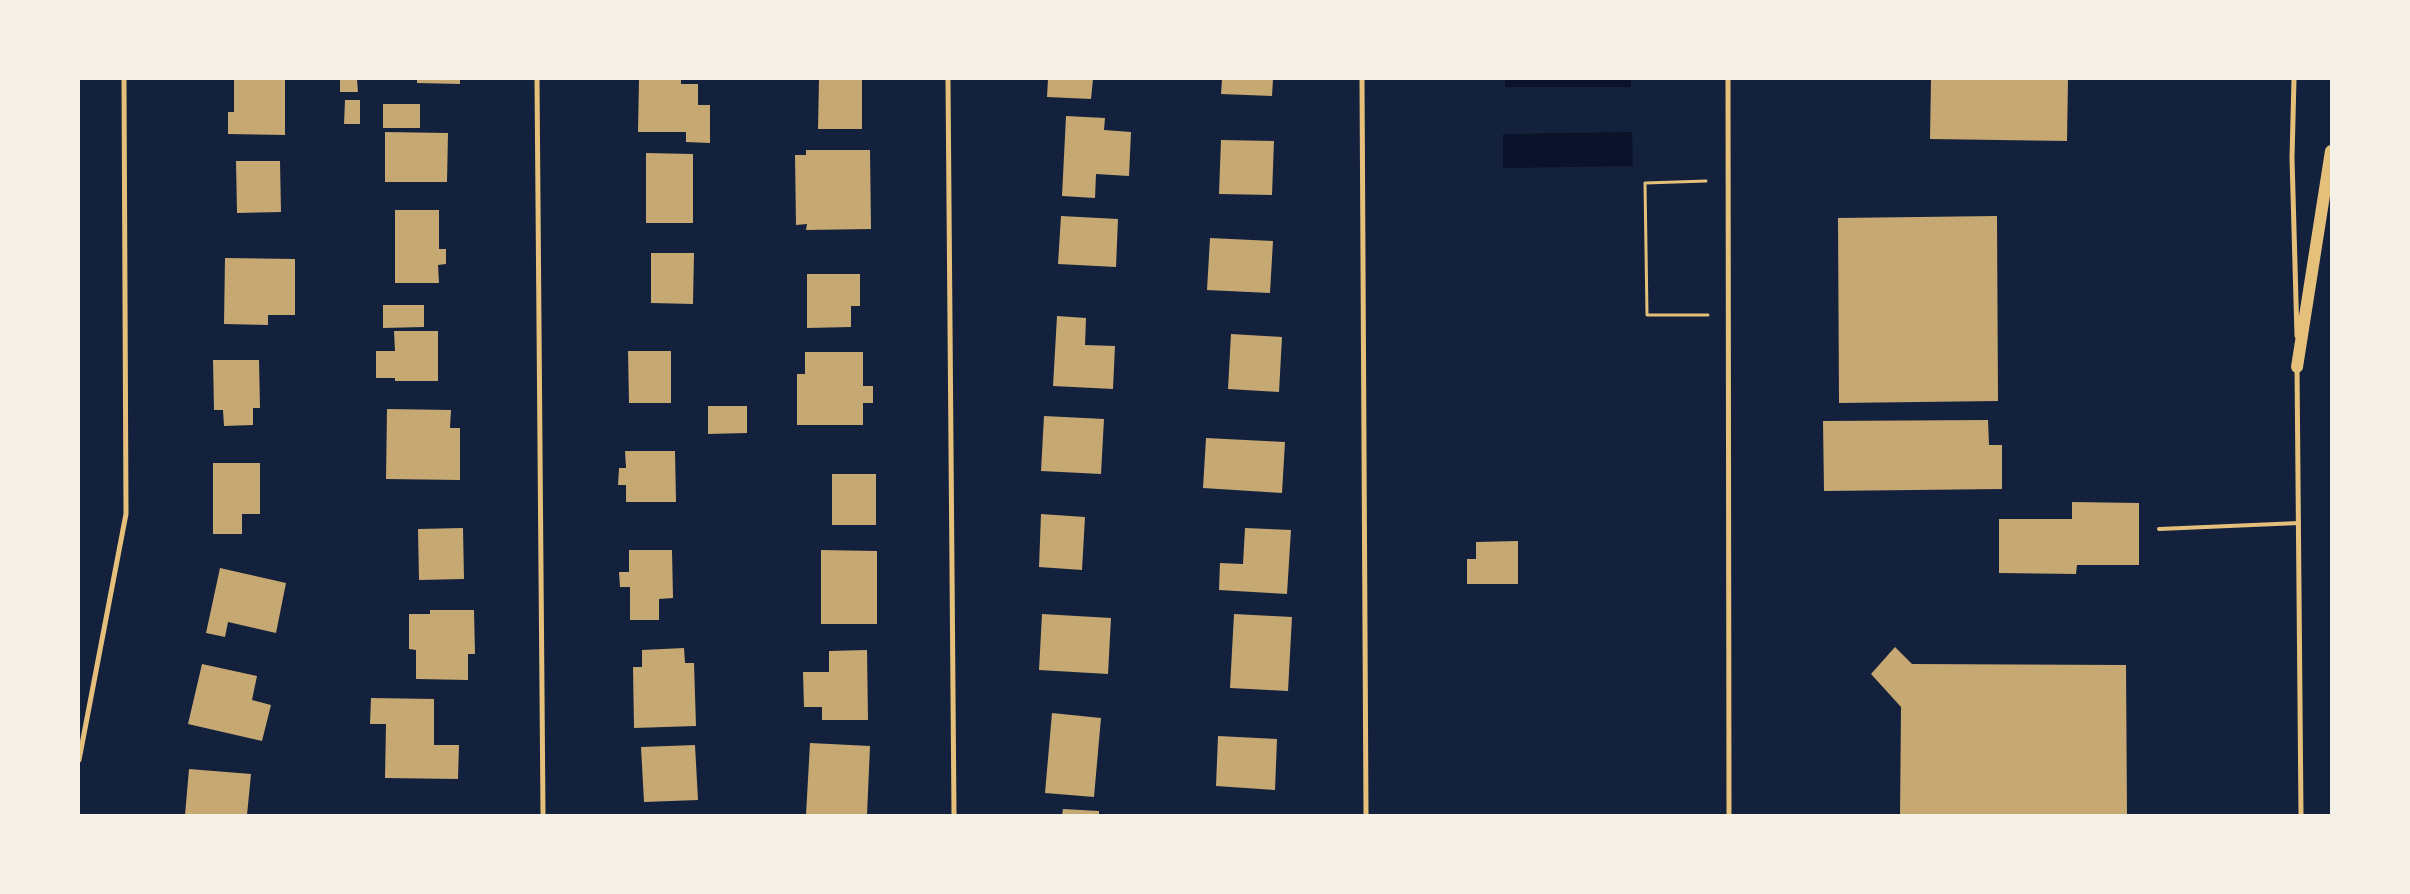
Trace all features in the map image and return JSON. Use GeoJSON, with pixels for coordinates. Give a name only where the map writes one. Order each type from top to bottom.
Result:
{"type":"FeatureCollection","features":[{"type":"Feature","properties":{"kind":"main road"},"geometry":{"type":"LineString","coordinates":[[2297,366],[2331,151]]}},
{"type":"Feature","properties":{"kind":"street"},"geometry":{"type":"LineString","coordinates":[[79,760],[126,514],[124,79]]}},
{"type":"Feature","properties":{"kind":"street"},"geometry":{"type":"LineString","coordinates":[[537,79],[543,815]]}},
{"type":"Feature","properties":{"kind":"street"},"geometry":{"type":"LineString","coordinates":[[948,79],[954,815]]}},
{"type":"Feature","properties":{"kind":"street"},"geometry":{"type":"LineString","coordinates":[[1362,79],[1366,815]]}},
{"type":"Feature","properties":{"kind":"street"},"geometry":{"type":"LineString","coordinates":[[1728,79],[1729,815]]}},
{"type":"Feature","properties":{"kind":"street"},"geometry":{"type":"LineString","coordinates":[[2294,79],[2292,158],[2297,366],[2302,815]]}},
{"type":"Feature","properties":{"kind":"lane"},"geometry":{"type":"LineString","coordinates":[[2159,529],[2299,523]]}},
{"type":"Feature","properties":{"kind":"path"},"geometry":{"type":"LineString","coordinates":[[1728,180],[1646,183],[1646,192],[1647,315],[1728,315]]}},
{"type":"Feature","properties":{"kind":"water"},"geometry":{"type":"Polygon","coordinates":[[[1505,79],[1631,79],[1631,87],[1505,87],[1505,79]]]}},
{"type":"Feature","properties":{"kind":"water"},"geometry":{"type":"Polygon","coordinates":[[[1632,132],[1633,166],[1503,168],[1503,134],[1632,132]]]}},
{"type":"Feature","properties":{"kind":"building"},"geometry":{"type":"Polygon","coordinates":[[[234,79],[285,79],[285,135],[228,134],[228,112],[234,112],[234,79]]]}},
{"type":"Feature","properties":{"kind":"building"},"geometry":{"type":"Polygon","coordinates":[[[340,79],[357,79],[358,92],[340,92],[340,79]]]}},
{"type":"Feature","properties":{"kind":"building"},"geometry":{"type":"Polygon","coordinates":[[[417,79],[460,79],[460,84],[417,83],[417,79]]]}},
{"type":"Feature","properties":{"kind":"building"},"geometry":{"type":"Polygon","coordinates":[[[639,79],[681,79],[681,84],[698,84],[698,105],[710,105],[710,143],[686,142],[686,132],[638,132],[639,79]]]}},
{"type":"Feature","properties":{"kind":"building"},"geometry":{"type":"Polygon","coordinates":[[[819,79],[862,79],[862,129],[818,129],[819,79]]]}},
{"type":"Feature","properties":{"kind":"building"},"geometry":{"type":"Polygon","coordinates":[[[1048,79],[1093,79],[1091,99],[1047,97],[1048,79]]]}},
{"type":"Feature","properties":{"kind":"building"},"geometry":{"type":"Polygon","coordinates":[[[1222,79],[1273,79],[1272,96],[1221,94],[1222,79]]]}},
{"type":"Feature","properties":{"kind":"building"},"geometry":{"type":"Polygon","coordinates":[[[1931,79],[2068,79],[2067,141],[1930,139],[1931,79]]]}},
{"type":"Feature","properties":{"kind":"building"},"geometry":{"type":"Polygon","coordinates":[[[345,100],[360,100],[360,124],[344,124],[345,100]]]}},
{"type":"Feature","properties":{"kind":"building"},"geometry":{"type":"Polygon","coordinates":[[[383,104],[420,104],[420,128],[383,128],[383,104]]]}},
{"type":"Feature","properties":{"kind":"building"},"geometry":{"type":"Polygon","coordinates":[[[1066,116],[1105,118],[1104,130],[1131,132],[1129,176],[1096,174],[1095,198],[1062,196],[1066,116]]]}},
{"type":"Feature","properties":{"kind":"building"},"geometry":{"type":"Polygon","coordinates":[[[385,132],[448,133],[447,182],[385,182],[385,132]]]}},
{"type":"Feature","properties":{"kind":"building"},"geometry":{"type":"Polygon","coordinates":[[[1221,140],[1274,141],[1272,195],[1219,194],[1221,140]]]}},
{"type":"Feature","properties":{"kind":"building"},"geometry":{"type":"Polygon","coordinates":[[[806,150],[870,150],[871,229],[806,230],[807,224],[796,225],[795,155],[806,155],[806,150]]]}},
{"type":"Feature","properties":{"kind":"building"},"geometry":{"type":"Polygon","coordinates":[[[646,153],[693,154],[693,223],[646,223],[646,153]]]}},
{"type":"Feature","properties":{"kind":"building"},"geometry":{"type":"Polygon","coordinates":[[[236,161],[280,161],[281,212],[237,213],[236,161]]]}},
{"type":"Feature","properties":{"kind":"building"},"geometry":{"type":"Polygon","coordinates":[[[395,210],[439,210],[439,249],[446,249],[446,264],[438,265],[439,283],[395,283],[395,210]]]}},
{"type":"Feature","properties":{"kind":"building"},"geometry":{"type":"Polygon","coordinates":[[[1061,216],[1118,219],[1116,267],[1058,264],[1061,216]]]}},
{"type":"Feature","properties":{"kind":"building"},"geometry":{"type":"Polygon","coordinates":[[[1997,216],[1998,401],[1839,403],[1838,218],[1997,216]]]}},
{"type":"Feature","properties":{"kind":"building"},"geometry":{"type":"Polygon","coordinates":[[[1210,238],[1273,241],[1270,293],[1207,290],[1210,238]]]}},
{"type":"Feature","properties":{"kind":"building"},"geometry":{"type":"Polygon","coordinates":[[[651,253],[694,253],[693,304],[651,303],[651,253]]]}},
{"type":"Feature","properties":{"kind":"building"},"geometry":{"type":"Polygon","coordinates":[[[225,258],[295,259],[295,315],[268,315],[268,325],[224,324],[225,258]]]}},
{"type":"Feature","properties":{"kind":"building"},"geometry":{"type":"Polygon","coordinates":[[[807,274],[860,274],[860,306],[851,306],[851,327],[807,328],[807,274]]]}},
{"type":"Feature","properties":{"kind":"building"},"geometry":{"type":"Polygon","coordinates":[[[383,305],[424,305],[424,327],[383,328],[383,305]]]}},
{"type":"Feature","properties":{"kind":"building"},"geometry":{"type":"Polygon","coordinates":[[[1057,316],[1086,318],[1085,345],[1115,346],[1113,389],[1053,386],[1057,316]]]}},
{"type":"Feature","properties":{"kind":"building"},"geometry":{"type":"Polygon","coordinates":[[[394,331],[438,331],[438,381],[395,381],[395,378],[376,378],[376,351],[395,351],[394,331]]]}},
{"type":"Feature","properties":{"kind":"building"},"geometry":{"type":"Polygon","coordinates":[[[1231,334],[1282,337],[1279,392],[1228,389],[1231,334]]]}},
{"type":"Feature","properties":{"kind":"building"},"geometry":{"type":"Polygon","coordinates":[[[628,351],[671,351],[671,403],[629,403],[628,351]]]}},
{"type":"Feature","properties":{"kind":"building"},"geometry":{"type":"Polygon","coordinates":[[[805,352],[863,352],[863,386],[873,386],[873,403],[863,403],[863,425],[797,425],[797,374],[805,374],[805,352]]]}},
{"type":"Feature","properties":{"kind":"building"},"geometry":{"type":"Polygon","coordinates":[[[213,360],[259,360],[260,408],[253,408],[253,425],[224,426],[223,410],[214,410],[213,360]]]}},
{"type":"Feature","properties":{"kind":"building"},"geometry":{"type":"Polygon","coordinates":[[[708,406],[747,406],[747,433],[708,434],[708,406]]]}},
{"type":"Feature","properties":{"kind":"building"},"geometry":{"type":"Polygon","coordinates":[[[387,409],[451,410],[450,428],[460,428],[460,480],[386,479],[387,409]]]}},
{"type":"Feature","properties":{"kind":"building"},"geometry":{"type":"Polygon","coordinates":[[[1044,416],[1104,419],[1101,474],[1041,471],[1044,416]]]}},
{"type":"Feature","properties":{"kind":"building"},"geometry":{"type":"Polygon","coordinates":[[[1988,420],[1989,445],[2002,445],[2002,489],[1824,491],[1823,421],[1988,420]]]}},
{"type":"Feature","properties":{"kind":"building"},"geometry":{"type":"Polygon","coordinates":[[[1206,438],[1285,442],[1282,493],[1203,488],[1206,438]]]}},
{"type":"Feature","properties":{"kind":"building"},"geometry":{"type":"Polygon","coordinates":[[[625,451],[675,451],[676,502],[626,502],[626,485],[618,485],[619,468],[626,468],[625,451]]]}},
{"type":"Feature","properties":{"kind":"building"},"geometry":{"type":"Polygon","coordinates":[[[213,463],[260,463],[260,514],[242,514],[242,534],[213,534],[213,463]]]}},
{"type":"Feature","properties":{"kind":"building"},"geometry":{"type":"Polygon","coordinates":[[[832,474],[876,474],[876,525],[832,525],[832,474]]]}},
{"type":"Feature","properties":{"kind":"building"},"geometry":{"type":"Polygon","coordinates":[[[2072,502],[2139,503],[2139,565],[2077,565],[2076,574],[1999,573],[1999,519],[2072,519],[2072,502]]]}},
{"type":"Feature","properties":{"kind":"building"},"geometry":{"type":"Polygon","coordinates":[[[1041,514],[1085,517],[1082,570],[1039,567],[1041,514]]]}},
{"type":"Feature","properties":{"kind":"building"},"geometry":{"type":"Polygon","coordinates":[[[463,528],[464,579],[419,580],[418,529],[463,528]]]}},
{"type":"Feature","properties":{"kind":"building"},"geometry":{"type":"Polygon","coordinates":[[[1245,528],[1291,530],[1287,594],[1219,590],[1220,563],[1243,564],[1245,528]]]}},
{"type":"Feature","properties":{"kind":"building"},"geometry":{"type":"Polygon","coordinates":[[[1518,541],[1518,584],[1467,584],[1467,559],[1476,559],[1476,542],[1518,541]]]}},
{"type":"Feature","properties":{"kind":"building"},"geometry":{"type":"Polygon","coordinates":[[[629,550],[672,550],[673,598],[659,599],[659,620],[630,620],[630,587],[620,587],[619,572],[629,572],[629,550]]]}},
{"type":"Feature","properties":{"kind":"building"},"geometry":{"type":"Polygon","coordinates":[[[821,550],[877,551],[877,624],[821,624],[821,550]]]}},
{"type":"Feature","properties":{"kind":"building"},"geometry":{"type":"Polygon","coordinates":[[[220,568],[286,583],[276,633],[228,622],[225,637],[206,633],[220,568]]]}},
{"type":"Feature","properties":{"kind":"building"},"geometry":{"type":"Polygon","coordinates":[[[430,610],[474,610],[475,654],[468,654],[468,680],[416,679],[416,650],[409,649],[409,614],[430,614],[430,610]]]}},
{"type":"Feature","properties":{"kind":"building"},"geometry":{"type":"Polygon","coordinates":[[[1042,614],[1111,618],[1108,674],[1039,670],[1042,614]]]}},
{"type":"Feature","properties":{"kind":"building"},"geometry":{"type":"Polygon","coordinates":[[[1234,614],[1292,617],[1288,691],[1230,688],[1234,614]]]}},
{"type":"Feature","properties":{"kind":"building"},"geometry":{"type":"Polygon","coordinates":[[[1895,647],[1912,664],[2126,665],[2127,815],[1900,815],[1901,707],[1871,674],[1895,647]]]}},
{"type":"Feature","properties":{"kind":"building"},"geometry":{"type":"Polygon","coordinates":[[[684,648],[685,663],[694,663],[696,726],[634,728],[633,667],[642,667],[642,650],[684,648]]]}},
{"type":"Feature","properties":{"kind":"building"},"geometry":{"type":"Polygon","coordinates":[[[867,650],[868,720],[822,720],[822,707],[804,707],[803,672],[829,672],[829,651],[867,650]]]}},
{"type":"Feature","properties":{"kind":"building"},"geometry":{"type":"Polygon","coordinates":[[[202,664],[257,676],[252,700],[271,705],[262,741],[188,724],[202,664]]]}},
{"type":"Feature","properties":{"kind":"building"},"geometry":{"type":"Polygon","coordinates":[[[371,698],[434,699],[434,745],[459,745],[458,779],[385,778],[386,724],[370,724],[371,698]]]}},
{"type":"Feature","properties":{"kind":"building"},"geometry":{"type":"Polygon","coordinates":[[[1052,713],[1101,718],[1094,797],[1045,793],[1052,713]]]}},
{"type":"Feature","properties":{"kind":"building"},"geometry":{"type":"Polygon","coordinates":[[[1218,736],[1277,739],[1275,790],[1216,786],[1218,736]]]}},
{"type":"Feature","properties":{"kind":"building"},"geometry":{"type":"Polygon","coordinates":[[[810,743],[870,746],[867,815],[806,815],[810,743]]]}},
{"type":"Feature","properties":{"kind":"building"},"geometry":{"type":"Polygon","coordinates":[[[695,745],[698,800],[644,802],[641,747],[695,745]]]}},
{"type":"Feature","properties":{"kind":"building"},"geometry":{"type":"Polygon","coordinates":[[[189,769],[251,774],[247,815],[185,815],[189,769]]]}},
{"type":"Feature","properties":{"kind":"building"},"geometry":{"type":"Polygon","coordinates":[[[1063,809],[1099,811],[1099,815],[1062,815],[1063,809]]]}}]}
